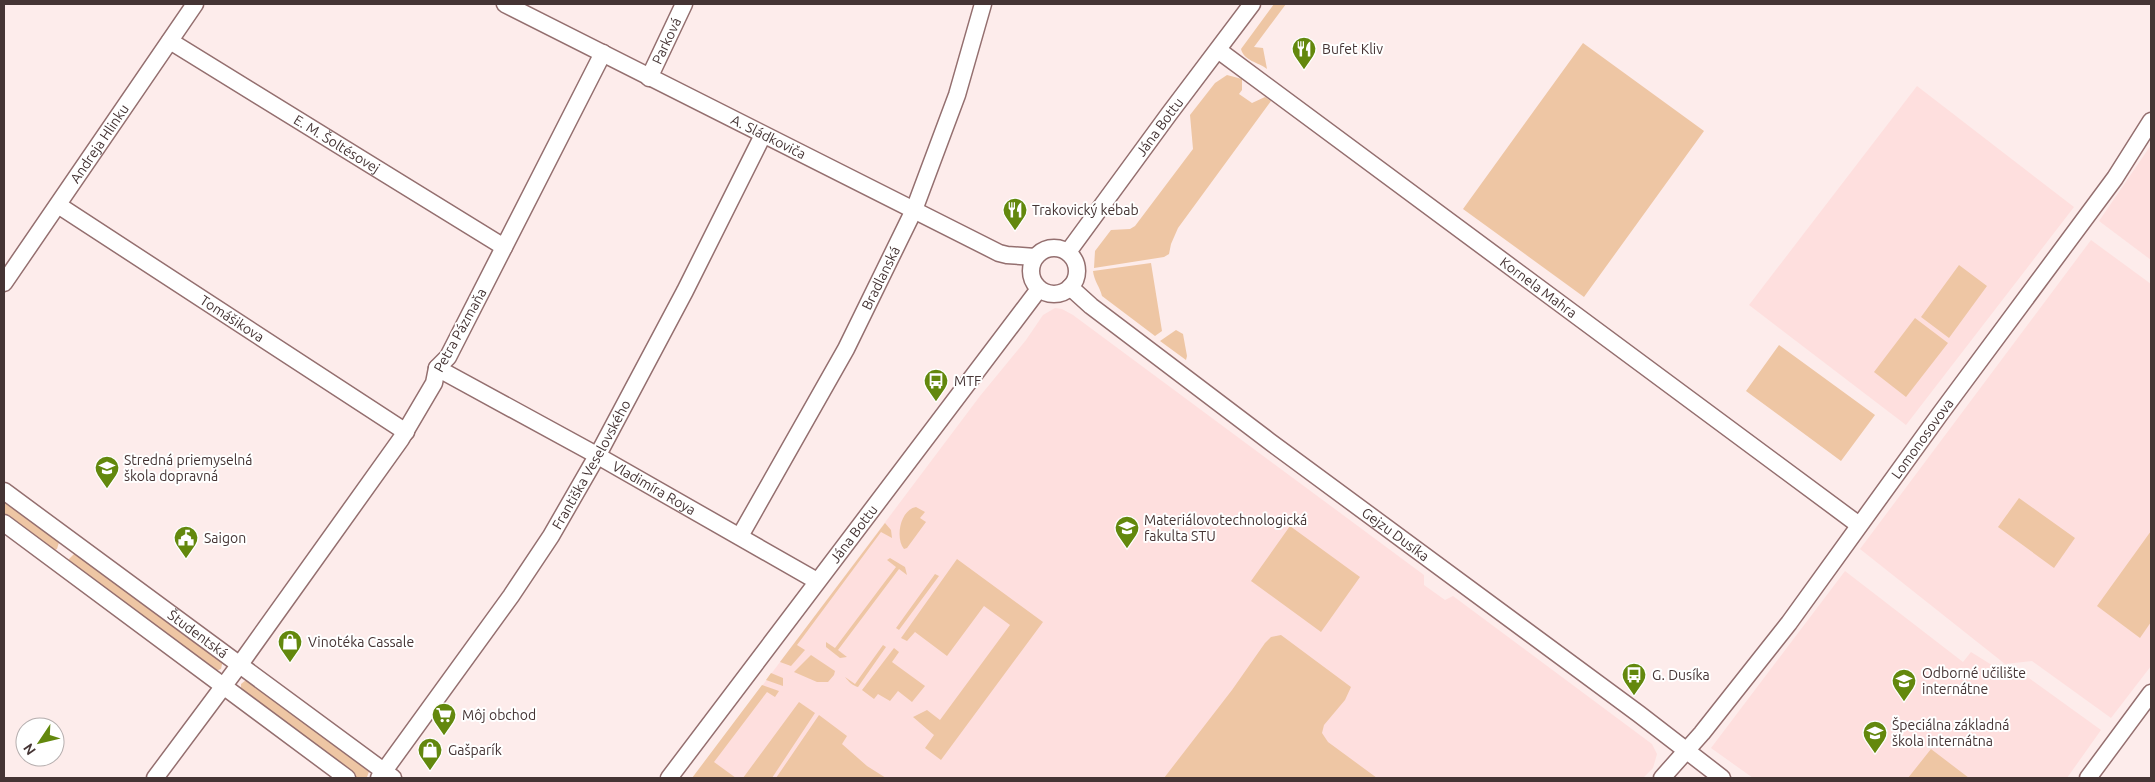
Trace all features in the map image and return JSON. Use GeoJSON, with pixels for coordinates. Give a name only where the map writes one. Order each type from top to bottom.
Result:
{"type":"FeatureCollection","features":[{"type":"Feature","properties":{"kind":"street","name":"Andreja Hlinku"},"geometry":{"type":"LineString","coordinates":[[4,283],[194,4]]}},
{"type":"Feature","properties":{"kind":"street","name":"A. Sládkoviča"},"geometry":{"type":"LineString","coordinates":[[506,4],[649,78],[999,253],[1035,257]]}},
{"type":"Feature","properties":{"kind":"street","name":"Parková"},"geometry":{"type":"LineString","coordinates":[[649,78],[684,4]]}},
{"type":"Feature","properties":{"kind":"street","name":"Bradlanská"},"geometry":{"type":"LineString","coordinates":[[740,536],[846,349],[914,210],[957,95],[983,4]]}},
{"type":"Feature","properties":{"kind":"street","name":"Jána Bottu"},"geometry":{"type":"LineString","coordinates":[[1068,252],[1252,4]]}},
{"type":"Feature","properties":{"kind":"street","name":"E. M. Šoltésovej"},"geometry":{"type":"LineString","coordinates":[[170,40],[504,247]]}},
{"type":"Feature","properties":{"kind":"street","name":"Kornela Mahra"},"geometry":{"type":"LineString","coordinates":[[1218,50],[1859,525]]}},
{"type":"Feature","properties":{"kind":"street","name":"Petra Pázmaňa"},"geometry":{"type":"LineString","coordinates":[[154,778],[224,686],[406,432],[434,382],[436,368],[448,357],[603,53]]}},
{"type":"Feature","properties":{"kind":"street","name":"Lomonosovova"},"geometry":{"type":"LineString","coordinates":[[1662,778],[1789,624],[1859,525],[2115,178],[2151,121]]}},
{"type":"Feature","properties":{"kind":"street","name":"Františka Veselovského"},"geometry":{"type":"LineString","coordinates":[[385,776],[551,536],[597,456],[686,291],[764,135]]}},
{"type":"Feature","properties":{"kind":"street","name":"Tomášikova"},"geometry":{"type":"LineString","coordinates":[[58,205],[406,432]]}},
{"type":"Feature","properties":{"kind":"street"},"geometry":{"type":"LineString","coordinates":[[1048,248],[1061,249],[1068,252],[1077,270],[1076,278],[1070,287],[1056,294],[1048,294],[1039,289],[1031,274],[1031,266],[1035,257],[1048,248]]}},
{"type":"Feature","properties":{"kind":"street","name":"Gejzu Dusíka"},"geometry":{"type":"LineString","coordinates":[[1070,287],[1087,303],[1269,441],[1639,714],[1722,778]]}},
{"type":"Feature","properties":{"kind":"street","name":"Jána Bottu"},"geometry":{"type":"LineString","coordinates":[[668,778],[1039,289]]}},
{"type":"Feature","properties":{"kind":"street","name":"Vladimíra Roya"},"geometry":{"type":"LineString","coordinates":[[436,368],[740,536],[817,582]]}},
{"type":"Feature","properties":{"kind":"street","name":"Študentská"},"geometry":{"type":"LineString","coordinates":[[4,490],[240,664],[385,776]]}},
{"type":"Feature","properties":{"kind":"street","name":"Študentská"},"geometry":{"type":"LineString","coordinates":[[4,523],[347,778]]}},
{"type":"Feature","properties":{"kind":"street"},"geometry":{"type":"LineString","coordinates":[[2088,778],[2151,693]]}},
{"type":"Feature","properties":{"kind":"shaded area"},"geometry":{"type":"Polygon","coordinates":[[[1274,4],[1286,4],[1254,47],[1263,48],[1267,69],[1248,59],[1241,49],[1274,4]]]}},
{"type":"Feature","properties":{"kind":"shaded area"},"geometry":{"type":"Polygon","coordinates":[[[1583,43],[1704,131],[1584,297],[1463,209],[1583,43]]]}},
{"type":"Feature","properties":{"kind":"shaded area"},"geometry":{"type":"Polygon","coordinates":[[[1227,75],[1242,79],[1242,90],[1239,94],[1252,103],[1265,97],[1271,101],[1178,228],[1169,254],[1164,257],[1094,268],[1095,251],[1111,230],[1130,229],[1135,226],[1193,149],[1190,115],[1215,83],[1227,75]]]}},
{"type":"Feature","properties":{"kind":"shaded area"},"geometry":{"type":"Polygon","coordinates":[[[1917,86],[2074,207],[1906,425],[1749,305],[1917,86]]]}},
{"type":"Feature","properties":{"kind":"shaded area"},"geometry":{"type":"Polygon","coordinates":[[[2151,145],[2151,260],[2099,221],[2151,145]]]}},
{"type":"Feature","properties":{"kind":"shaded area"},"geometry":{"type":"Polygon","coordinates":[[[2091,240],[2151,284],[2151,666],[2111,718],[2032,661],[2005,664],[1860,549],[2091,240]]]}},
{"type":"Feature","properties":{"kind":"shaded area"},"geometry":{"type":"Polygon","coordinates":[[[1151,263],[1162,331],[1155,336],[1102,296],[1093,271],[1151,263]]]}},
{"type":"Feature","properties":{"kind":"shaded area"},"geometry":{"type":"Polygon","coordinates":[[[1959,265],[1987,286],[1949,338],[1921,317],[1959,265]]]}},
{"type":"Feature","properties":{"kind":"shaded area","name":"Materiálovotechnologická fakulta STU"},"geometry":{"type":"Polygon","coordinates":[[[1055,308],[1062,309],[1073,315],[1424,575],[1424,585],[1445,600],[1453,596],[1652,744],[1657,754],[1653,768],[1643,778],[724,778],[704,763],[980,396],[1026,340],[1043,315],[1055,308]]]}},
{"type":"Feature","properties":{"kind":"shaded area"},"geometry":{"type":"Polygon","coordinates":[[[1915,318],[1948,343],[1906,397],[1874,372],[1915,318]]]}},
{"type":"Feature","properties":{"kind":"shaded area"},"geometry":{"type":"Polygon","coordinates":[[[1176,330],[1183,334],[1186,360],[1160,341],[1176,330]]]}},
{"type":"Feature","properties":{"kind":"shaded area"},"geometry":{"type":"Polygon","coordinates":[[[1779,345],[1875,415],[1841,461],[1746,391],[1779,345]]]}},
{"type":"Feature","properties":{"kind":"shaded area"},"geometry":{"type":"Polygon","coordinates":[[[4,495],[60,539],[57,549],[53,551],[4,519],[4,495]]]}},
{"type":"Feature","properties":{"kind":"shaded area"},"geometry":{"type":"Polygon","coordinates":[[[2019,498],[2075,538],[2054,568],[1998,527],[2019,498]]]}},
{"type":"Feature","properties":{"kind":"shaded area"},"geometry":{"type":"Polygon","coordinates":[[[916,507],[925,512],[920,518],[926,522],[907,548],[904,549],[900,538],[901,525],[906,513],[916,507]]]}},
{"type":"Feature","properties":{"kind":"shaded area"},"geometry":{"type":"Polygon","coordinates":[[[885,523],[891,530],[892,538],[881,532],[797,645],[805,650],[791,666],[780,662],[885,523]]]}},
{"type":"Feature","properties":{"kind":"shaded area"},"geometry":{"type":"Polygon","coordinates":[[[1290,526],[1360,577],[1321,632],[1251,581],[1290,526]]]}},
{"type":"Feature","properties":{"kind":"shaded area"},"geometry":{"type":"Polygon","coordinates":[[[2151,531],[2151,622],[2140,638],[2097,606],[2151,531]]]}},
{"type":"Feature","properties":{"kind":"shaded area"},"geometry":{"type":"Polygon","coordinates":[[[76,552],[223,660],[221,669],[213,672],[68,564],[69,559],[76,552]]]}},
{"type":"Feature","properties":{"kind":"shaded area"},"geometry":{"type":"Polygon","coordinates":[[[890,558],[905,567],[907,575],[899,569],[838,650],[847,657],[840,658],[826,647],[826,642],[835,648],[896,567],[887,560],[890,558]]]}},
{"type":"Feature","properties":{"kind":"shaded area"},"geometry":{"type":"Polygon","coordinates":[[[957,559],[1043,622],[941,760],[925,748],[934,735],[913,717],[927,710],[940,720],[1010,625],[984,606],[947,656],[915,632],[907,641],[901,638],[957,559]]]}},
{"type":"Feature","properties":{"kind":"shaded area","name":"Odborné učilište internátne"},"geometry":{"type":"Polygon","coordinates":[[[1845,571],[1963,662],[1971,652],[2003,672],[2022,673],[2101,730],[2067,778],[1753,778],[1711,748],[1845,571]]]}},
{"type":"Feature","properties":{"kind":"shaded area"},"geometry":{"type":"Polygon","coordinates":[[[935,574],[939,576],[899,630],[896,628],[935,574]]]}},
{"type":"Feature","properties":{"kind":"shaded area"},"geometry":{"type":"Polygon","coordinates":[[[1281,635],[1351,687],[1345,700],[1324,725],[1322,733],[1328,742],[1377,778],[1164,778],[1232,690],[1265,643],[1271,637],[1281,635]]]}},
{"type":"Feature","properties":{"kind":"shaded area"},"geometry":{"type":"Polygon","coordinates":[[[883,645],[886,647],[858,687],[854,686],[845,677],[855,684],[883,645]]]}},
{"type":"Feature","properties":{"kind":"shaded area"},"geometry":{"type":"Polygon","coordinates":[[[894,648],[899,652],[892,662],[925,686],[912,702],[898,691],[890,701],[878,694],[874,699],[862,690],[894,648]]]}},
{"type":"Feature","properties":{"kind":"shaded area"},"geometry":{"type":"Polygon","coordinates":[[[811,655],[835,671],[828,682],[817,682],[794,672],[811,655]]]}},
{"type":"Feature","properties":{"kind":"shaded area"},"geometry":{"type":"Polygon","coordinates":[[[771,673],[783,678],[783,686],[766,680],[771,673]]]}},
{"type":"Feature","properties":{"kind":"shaded area"},"geometry":{"type":"Polygon","coordinates":[[[246,680],[370,769],[367,777],[354,778],[241,693],[241,684],[246,680]]]}},
{"type":"Feature","properties":{"kind":"shaded area"},"geometry":{"type":"Polygon","coordinates":[[[762,685],[779,691],[775,697],[767,692],[714,762],[736,778],[692,778],[762,685]]]}},
{"type":"Feature","properties":{"kind":"shaded area"},"geometry":{"type":"Polygon","coordinates":[[[799,702],[815,713],[772,778],[743,778],[799,702]]]}},
{"type":"Feature","properties":{"kind":"shaded area"},"geometry":{"type":"Polygon","coordinates":[[[819,715],[847,736],[842,744],[867,766],[886,778],[776,778],[819,715]]]}},
{"type":"Feature","properties":{"kind":"shaded area"},"geometry":{"type":"Polygon","coordinates":[[[1931,749],[1969,778],[1908,778],[1931,749]]]}},
{"type":"Feature","properties":{"kind":"place","name":"Bufet Kliv"},"geometry":{"type":"Point","coordinates":[1304,70]}},
{"type":"Feature","properties":{"kind":"place","name":"Trakovický kebab"},"geometry":{"type":"Point","coordinates":[1015,231]}},
{"type":"Feature","properties":{"kind":"place","name":"MTF"},"geometry":{"type":"Point","coordinates":[936,402]}},
{"type":"Feature","properties":{"kind":"place","name":"Stredná priemyselná škola dopravná"},"geometry":{"type":"Point","coordinates":[107,489]}},
{"type":"Feature","properties":{"kind":"place","name":"Materiálovotechnologická fakulta STU"},"geometry":{"type":"Point","coordinates":[1127,549]}},
{"type":"Feature","properties":{"kind":"place","name":"Saigon"},"geometry":{"type":"Point","coordinates":[186,559]}},
{"type":"Feature","properties":{"kind":"place","name":"Vinotéka Cassale"},"geometry":{"type":"Point","coordinates":[290,663]}},
{"type":"Feature","properties":{"kind":"place","name":"G. Dusíka"},"geometry":{"type":"Point","coordinates":[1634,696]}},
{"type":"Feature","properties":{"kind":"place","name":"Odborné učilište internátne"},"geometry":{"type":"Point","coordinates":[1904,702]}},
{"type":"Feature","properties":{"kind":"place","name":"Môj obchod"},"geometry":{"type":"Point","coordinates":[444,736]}},
{"type":"Feature","properties":{"kind":"place","name":"Špeciálna základná škola internátna"},"geometry":{"type":"Point","coordinates":[1875,754]}},
{"type":"Feature","properties":{"kind":"place","name":"Gašparík"},"geometry":{"type":"Point","coordinates":[430,771]}}]}
